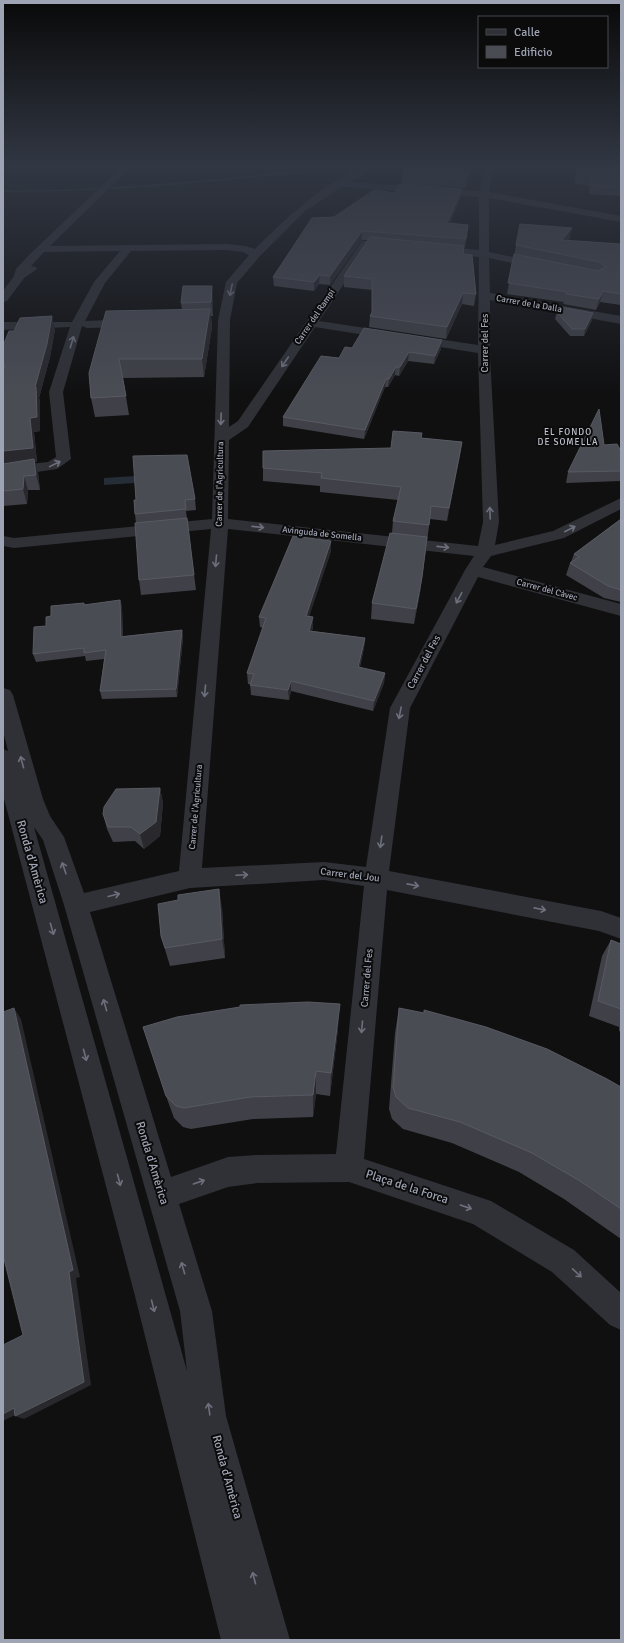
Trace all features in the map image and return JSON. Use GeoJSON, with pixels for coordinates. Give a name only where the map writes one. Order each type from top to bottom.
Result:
{"type":"FeatureCollection","features":[{"type":"Feature","properties":{"kind":"street"},"geometry":{"type":"LineString","coordinates":[[20,276],[20,271],[50,241]]}},
{"type":"Feature","properties":{"kind":"street"},"geometry":{"type":"LineString","coordinates":[[3,299],[20,276],[34,268],[61,241]]}},
{"type":"Feature","properties":{"kind":"street"},"geometry":{"type":"LineString","coordinates":[[227,247],[263,241]]}},
{"type":"Feature","properties":{"kind":"street","name":"Carrer de l'Agricultura"},"geometry":{"type":"LineString","coordinates":[[190,878],[220,522],[224,320],[232,282],[256,254],[270,241]]}},
{"type":"Feature","properties":{"kind":"street","name":"Carrer del Fes"},"geometry":{"type":"LineString","coordinates":[[349,1168],[376,878],[400,708],[479,561],[491,522],[485,350],[484,241]]}},
{"type":"Feature","properties":{"kind":"street","name":"Carrer del Rampí"},"geometry":{"type":"LineString","coordinates":[[221,439],[243,424],[366,243],[390,245]]}},
{"type":"Feature","properties":{"kind":"street"},"geometry":{"type":"LineString","coordinates":[[41,249],[227,247],[245,249],[256,254]]}},
{"type":"Feature","properties":{"kind":"street"},"geometry":{"type":"LineString","coordinates":[[3,472],[52,466],[64,459],[56,392],[77,324],[100,282],[128,248]]}},
{"type":"Feature","properties":{"kind":"street"},"geometry":{"type":"LineString","coordinates":[[420,248],[484,254],[551,268]]}},
{"type":"Feature","properties":{"kind":"street","name":"Carrer de la Dalla"},"geometry":{"type":"LineString","coordinates":[[485,296],[621,320]]}},
{"type":"Feature","properties":{"kind":"street"},"geometry":{"type":"LineString","coordinates":[[87,324],[142,323]]}},
{"type":"Feature","properties":{"kind":"street"},"geometry":{"type":"LineString","coordinates":[[311,323],[485,350]]}},
{"type":"Feature","properties":{"kind":"street"},"geometry":{"type":"LineString","coordinates":[[3,326],[68,324]]}},
{"type":"Feature","properties":{"kind":"street","name":"Avinguda de Somella"},"geometry":{"type":"LineString","coordinates":[[7,544],[220,522],[479,561],[558,535],[621,503]]}},
{"type":"Feature","properties":{"kind":"street","name":"Carrer del Càvec"},"geometry":{"type":"LineString","coordinates":[[479,561],[621,610]]}},
{"type":"Feature","properties":{"kind":"street","name":"Ronda d'Amèrica"},"geometry":{"type":"LineString","coordinates":[[3,695],[32,799],[41,820],[53,837],[76,905],[196,1311],[210,1416],[271,1640]]}},
{"type":"Feature","properties":{"kind":"street","name":"Ronda d'Amèrica"},"geometry":{"type":"LineString","coordinates":[[3,757],[54,937],[149,1289],[240,1640]]}},
{"type":"Feature","properties":{"kind":"street","name":"Carrer del Jou"},"geometry":{"type":"LineString","coordinates":[[76,905],[190,878],[324,871],[376,878],[601,921],[621,929]]}},
{"type":"Feature","properties":{"kind":"street","name":"Plaça de la Forca"},"geometry":{"type":"LineString","coordinates":[[162,1195],[228,1172],[257,1169],[349,1168],[480,1212],[563,1261],[621,1314]]}},
{"type":"Feature","properties":{"kind":"shaded area"},"geometry":{"type":"Polygon","coordinates":[[[135,476],[135,483],[104,485],[104,478],[135,476]]]}},
{"type":"Feature","properties":{"kind":"building"},"geometry":{"type":"Polygon","coordinates":[[[297,241],[355,241],[330,276],[320,275],[314,282],[273,277],[297,241]]]}},
{"type":"Feature","properties":{"kind":"building"},"geometry":{"type":"Polygon","coordinates":[[[368,241],[408,241],[464,246],[463,254],[472,255],[476,294],[463,293],[447,327],[370,316],[372,312],[372,279],[344,276],[368,241]]]}},
{"type":"Feature","properties":{"kind":"building"},"geometry":{"type":"Polygon","coordinates":[[[517,241],[572,241],[621,244],[621,294],[603,291],[599,299],[566,294],[567,292],[508,283],[514,254],[598,271],[606,267],[599,262],[516,245],[517,241]]]}},
{"type":"Feature","properties":{"kind":"building"},"geometry":{"type":"Polygon","coordinates":[[[183,286],[212,286],[211,302],[181,303],[183,286]]]}},
{"type":"Feature","properties":{"kind":"building"},"geometry":{"type":"Polygon","coordinates":[[[560,307],[593,313],[585,329],[572,329],[557,312],[560,307]]]}},
{"type":"Feature","properties":{"kind":"building"},"geometry":{"type":"Polygon","coordinates":[[[210,309],[202,359],[119,359],[126,396],[91,398],[89,373],[106,311],[210,309]]]}},
{"type":"Feature","properties":{"kind":"building"},"geometry":{"type":"Polygon","coordinates":[[[52,316],[47,344],[35,387],[37,417],[30,418],[33,448],[3,451],[3,373],[5,364],[3,364],[3,346],[9,331],[14,331],[20,318],[52,316]]]}},
{"type":"Feature","properties":{"kind":"building"},"geometry":{"type":"Polygon","coordinates":[[[364,328],[442,340],[435,356],[409,352],[400,367],[396,367],[389,379],[386,379],[365,430],[283,417],[321,356],[339,358],[345,347],[352,348],[364,328]]]}},
{"type":"Feature","properties":{"kind":"building"},"geometry":{"type":"Polygon","coordinates":[[[599,409],[604,445],[617,444],[621,451],[621,471],[568,472],[599,409]]]}},
{"type":"Feature","properties":{"kind":"building"},"geometry":{"type":"Polygon","coordinates":[[[393,431],[422,433],[421,438],[462,442],[449,508],[431,506],[429,525],[393,521],[401,487],[321,478],[322,473],[263,468],[263,451],[391,448],[393,431]]]}},
{"type":"Feature","properties":{"kind":"building"},"geometry":{"type":"Polygon","coordinates":[[[187,455],[195,499],[185,500],[186,509],[135,514],[134,500],[136,500],[133,456],[187,455]]]}},
{"type":"Feature","properties":{"kind":"building"},"geometry":{"type":"Polygon","coordinates":[[[34,459],[36,475],[24,476],[23,489],[3,491],[3,464],[34,459]]]}},
{"type":"Feature","properties":{"kind":"building"},"geometry":{"type":"Polygon","coordinates":[[[187,518],[194,575],[139,580],[135,523],[187,518]]]}},
{"type":"Feature","properties":{"kind":"building"},"geometry":{"type":"Polygon","coordinates":[[[621,519],[621,590],[608,586],[570,563],[579,557],[574,554],[621,519]]]}},
{"type":"Feature","properties":{"kind":"building"},"geometry":{"type":"Polygon","coordinates":[[[390,533],[427,537],[416,609],[372,603],[390,533]]]}},
{"type":"Feature","properties":{"kind":"building"},"geometry":{"type":"Polygon","coordinates":[[[293,536],[331,541],[306,616],[313,617],[309,631],[365,638],[358,667],[385,673],[374,701],[291,681],[288,690],[250,685],[254,674],[247,673],[266,618],[259,617],[293,536]]]}},
{"type":"Feature","properties":{"kind":"building"},"geometry":{"type":"Polygon","coordinates":[[[120,600],[121,637],[182,630],[176,689],[100,691],[106,650],[84,653],[84,648],[33,654],[34,627],[46,626],[46,617],[51,616],[51,606],[84,603],[84,605],[120,600]]]}},
{"type":"Feature","properties":{"kind":"building"},"geometry":{"type":"Polygon","coordinates":[[[160,788],[156,822],[140,834],[131,827],[108,827],[103,814],[104,807],[116,789],[160,788]]]}},
{"type":"Feature","properties":{"kind":"building"},"geometry":{"type":"Polygon","coordinates":[[[219,889],[222,939],[165,948],[161,936],[158,904],[178,900],[178,895],[219,889]]]}},
{"type":"Feature","properties":{"kind":"building"},"geometry":{"type":"Polygon","coordinates":[[[611,940],[621,944],[621,1009],[598,1001],[611,940]]]}},
{"type":"Feature","properties":{"kind":"building"},"geometry":{"type":"Polygon","coordinates":[[[308,1002],[340,1004],[331,1073],[316,1071],[313,1095],[250,1097],[184,1108],[176,1106],[166,1096],[143,1027],[177,1017],[240,1007],[240,1005],[308,1002]]]}},
{"type":"Feature","properties":{"kind":"building"},"geometry":{"type":"Polygon","coordinates":[[[14,1008],[73,1270],[69,1272],[84,1382],[15,1416],[14,1408],[3,1414],[3,1345],[23,1335],[3,1255],[3,1012],[14,1008]]]}},
{"type":"Feature","properties":{"kind":"building"},"geometry":{"type":"Polygon","coordinates":[[[399,1008],[424,1013],[424,1010],[486,1027],[547,1049],[621,1087],[621,1209],[580,1181],[532,1153],[460,1122],[408,1108],[396,1097],[393,1087],[399,1008]]]}},
{"type":"Feature","properties":{"kind":"district","name":"EL FONDO DE SOMELLA"},"geometry":{"type":"Point","coordinates":[568,438]}}]}
